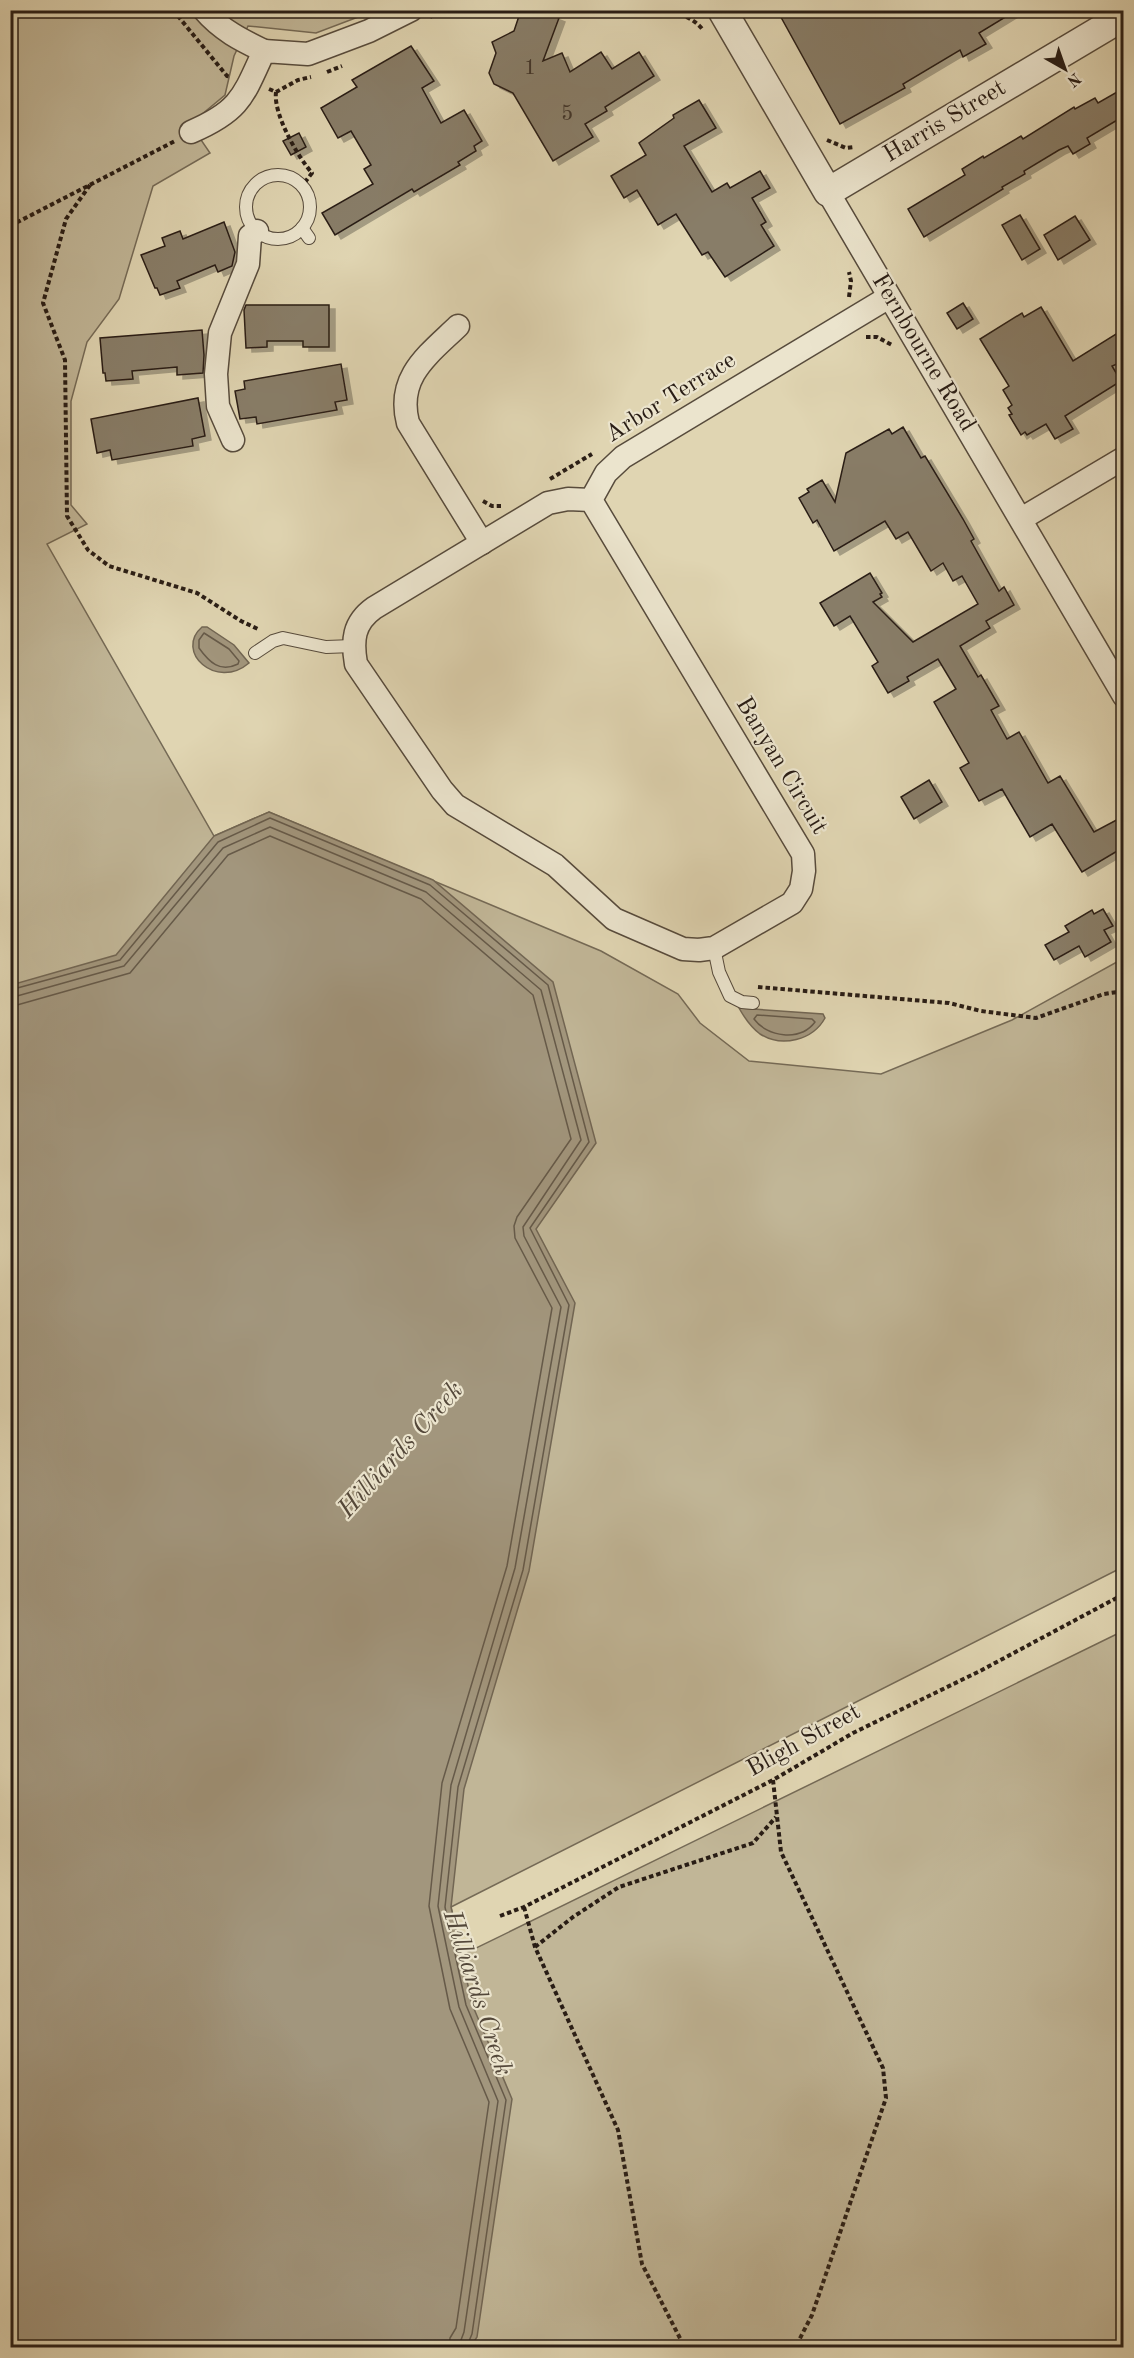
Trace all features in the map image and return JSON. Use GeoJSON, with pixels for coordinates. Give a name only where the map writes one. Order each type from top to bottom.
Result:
{"type":"FeatureCollection","features":[{"type":"Feature","properties":{"kind":"street"},"geometry":{"type":"LineString","coordinates":[[204,10],[215,24],[264,51],[308,54],[369,31],[411,10]]}},
{"type":"Feature","properties":{"kind":"street","name":"Fernbourne Road"},"geometry":{"type":"LineString","coordinates":[[722,10],[1124,696]]}},
{"type":"Feature","properties":{"kind":"street","name":"Harris Street"},"geometry":{"type":"LineString","coordinates":[[828,192],[1124,16]]}},
{"type":"Feature","properties":{"kind":"street"},"geometry":{"type":"LineString","coordinates":[[191,132],[217,121],[243,95],[264,51]]}},
{"type":"Feature","properties":{"kind":"street"},"geometry":{"type":"LineString","coordinates":[[233,440],[218,406],[217,364],[220,333],[248,264],[250,236],[256,231]]}},
{"type":"Feature","properties":{"kind":"street","name":"Arbor Terrace"},"geometry":{"type":"LineString","coordinates":[[591,500],[606,473],[623,457],[889,297]]}},
{"type":"Feature","properties":{"kind":"street"},"geometry":{"type":"LineString","coordinates":[[458,326],[420,362],[408,385],[404,406],[408,423],[482,543]]}},
{"type":"Feature","properties":{"kind":"street"},"geometry":{"type":"LineString","coordinates":[[1021,519],[1124,458]]}},
{"type":"Feature","properties":{"kind":"street"},"geometry":{"type":"LineString","coordinates":[[353,646],[355,632],[367,613],[548,503],[591,500]]}},
{"type":"Feature","properties":{"kind":"street","name":"Banyan Circuit"},"geometry":{"type":"LineString","coordinates":[[353,646],[356,664],[442,790],[455,805],[555,865],[614,919],[683,949],[699,950],[714,948],[792,903],[801,889],[804,871],[803,854],[591,500]]}},
{"type":"Feature","properties":{"kind":"lane"},"geometry":{"type":"LineString","coordinates":[[285,176],[302,186],[308,195],[310,205],[305,233],[277,239],[266,237],[256,231],[246,212],[250,191],[257,183],[265,178],[285,176]]}},
{"type":"Feature","properties":{"kind":"lane"},"geometry":{"type":"LineString","coordinates":[[255,653],[273,641],[283,638],[326,646],[353,646]]}},
{"type":"Feature","properties":{"kind":"lane"},"geometry":{"type":"LineString","coordinates":[[714,948],[722,979],[730,996],[742,1002],[753,1003]]}},
{"type":"Feature","properties":{"kind":"path"},"geometry":{"type":"LineString","coordinates":[[173,10],[227,76]]}},
{"type":"Feature","properties":{"kind":"path"},"geometry":{"type":"LineString","coordinates":[[607,10],[618,14],[657,10]]}},
{"type":"Feature","properties":{"kind":"path"},"geometry":{"type":"LineString","coordinates":[[665,10],[680,13],[700,25],[705,32]]}},
{"type":"Feature","properties":{"kind":"path"},"geometry":{"type":"LineString","coordinates":[[276,92],[279,115],[302,161],[312,173],[302,186]]}},
{"type":"Feature","properties":{"kind":"path"},"geometry":{"type":"LineString","coordinates":[[10,226],[191,132]]}},
{"type":"Feature","properties":{"kind":"path"},"geometry":{"type":"LineString","coordinates":[[825,139],[846,148],[860,147]]}},
{"type":"Feature","properties":{"kind":"path"},"geometry":{"type":"LineString","coordinates":[[90,185],[66,219],[43,303],[65,360],[67,516],[88,550],[109,566],[197,593],[241,621],[283,638]]}},
{"type":"Feature","properties":{"kind":"path"},"geometry":{"type":"LineString","coordinates":[[858,338],[877,337],[885,340],[896,351]]}},
{"type":"Feature","properties":{"kind":"path"},"geometry":{"type":"LineString","coordinates":[[722,979],[749,987],[949,1004],[981,1011],[1036,1018],[1104,994],[1124,991]]}},
{"type":"Feature","properties":{"kind":"path","name":"Bligh Street"},"geometry":{"type":"LineString","coordinates":[[500,1916],[525,1907],[772,1780],[853,1733],[980,1671],[1124,1594]]}},
{"type":"Feature","properties":{"kind":"path"},"geometry":{"type":"LineString","coordinates":[[772,1780],[777,1802],[776,1816],[781,1852],[883,2068],[886,2098],[812,2315],[795,2348]]}},
{"type":"Feature","properties":{"kind":"path"},"geometry":{"type":"LineString","coordinates":[[535,1947],[573,1917],[619,1887],[753,1843],[776,1816]]}},
{"type":"Feature","properties":{"kind":"path"},"geometry":{"type":"LineString","coordinates":[[525,1907],[535,1947],[618,2130],[642,2264],[685,2348]]}},
{"type":"Feature","properties":{"kind":"shaded area"},"geometry":{"type":"Polygon","coordinates":[[[11,11],[374,11],[316,33],[248,26],[234,56],[225,95],[195,120],[199,137],[210,153],[153,186],[119,299],[87,342],[71,401],[71,505],[87,524],[47,544],[214,836],[269,812],[601,951],[678,994],[700,1023],[749,1061],[881,1074],[1012,1020],[1124,958],[1123,1567],[451,1907],[462,1955],[1123,1631],[1123,2347],[11,2348],[11,11]]]}},
{"type":"Feature","properties":{"kind":"water"},"geometry":{"type":"Polygon","coordinates":[[[202,627],[207,627],[234,645],[249,663],[224,673],[212,670],[203,664],[196,656],[193,647],[195,637],[202,627]]]}},
{"type":"Feature","properties":{"kind":"water","name":"Hilliards Creek"},"geometry":{"type":"Polygon","coordinates":[[[269,812],[433,880],[553,982],[596,1143],[536,1229],[575,1303],[529,1571],[464,1789],[451,1907],[472,2004],[512,2099],[477,2337],[470,2348],[11,2347],[11,985],[116,955],[214,836],[269,812]]]}},
{"type":"Feature","properties":{"kind":"water"},"geometry":{"type":"Polygon","coordinates":[[[739,1008],[823,1014],[825,1018],[820,1026],[805,1036],[787,1041],[778,1040],[757,1032],[739,1008]]]}},
{"type":"Feature","properties":{"kind":"building"},"geometry":{"type":"Polygon","coordinates":[[[521,10],[539,10],[559,18],[543,61],[562,53],[570,72],[601,52],[612,69],[639,52],[654,76],[605,107],[607,111],[585,124],[593,137],[553,161],[513,93],[494,84],[489,73],[496,53],[492,42],[514,31],[521,10]]]}},
{"type":"Feature","properties":{"kind":"building"},"geometry":{"type":"Polygon","coordinates":[[[777,10],[1017,10],[979,33],[986,44],[963,57],[960,50],[903,84],[905,88],[840,124],[777,10]]]}},
{"type":"Feature","properties":{"kind":"building"},"geometry":{"type":"Polygon","coordinates":[[[411,46],[434,81],[422,88],[441,123],[464,110],[482,141],[474,146],[476,151],[458,162],[460,165],[414,192],[412,189],[335,235],[322,213],[373,184],[364,169],[371,165],[351,131],[338,138],[321,108],[357,87],[352,80],[411,46]]]}},
{"type":"Feature","properties":{"kind":"building"},"geometry":{"type":"Polygon","coordinates":[[[1124,88],[1124,116],[1087,138],[1090,144],[1073,154],[1068,146],[1059,150],[1024,171],[1025,174],[1002,187],[1003,189],[924,237],[908,209],[965,175],[962,169],[983,156],[984,158],[1021,136],[1023,139],[1074,107],[1075,109],[1095,98],[1098,103],[1124,88]]]}},
{"type":"Feature","properties":{"kind":"building"},"geometry":{"type":"Polygon","coordinates":[[[699,100],[716,128],[684,146],[712,192],[727,183],[730,188],[760,171],[770,188],[752,198],[766,222],[761,225],[774,246],[725,277],[708,252],[702,255],[676,214],[658,225],[637,190],[624,198],[611,176],[646,155],[639,143],[674,118],[673,115],[699,100]]]}},
{"type":"Feature","properties":{"kind":"building"},"geometry":{"type":"Polygon","coordinates":[[[299,133],[306,147],[291,155],[283,141],[299,133]]]}},
{"type":"Feature","properties":{"kind":"building"},"geometry":{"type":"Polygon","coordinates":[[[1020,215],[1040,249],[1022,260],[1002,225],[1020,215]]]}},
{"type":"Feature","properties":{"kind":"building"},"geometry":{"type":"Polygon","coordinates":[[[1075,216],[1090,240],[1058,260],[1044,235],[1075,216]]]}},
{"type":"Feature","properties":{"kind":"building"},"geometry":{"type":"Polygon","coordinates":[[[224,222],[235,252],[232,266],[218,272],[215,265],[177,281],[180,288],[160,295],[141,255],[165,246],[162,238],[180,231],[183,239],[224,222]]]}},
{"type":"Feature","properties":{"kind":"building"},"geometry":{"type":"Polygon","coordinates":[[[963,303],[973,319],[957,329],[947,313],[963,303]]]}},
{"type":"Feature","properties":{"kind":"building"},"geometry":{"type":"Polygon","coordinates":[[[246,305],[329,305],[329,347],[303,347],[303,341],[267,341],[267,347],[246,348],[244,310],[246,305]]]}},
{"type":"Feature","properties":{"kind":"building"},"geometry":{"type":"Polygon","coordinates":[[[1041,307],[1073,361],[1124,329],[1124,361],[1112,366],[1121,381],[1065,416],[1073,429],[1055,439],[1046,424],[1027,435],[1025,432],[1021,435],[1009,415],[1012,414],[1008,408],[1012,405],[1003,390],[1009,386],[980,339],[1022,313],[1024,317],[1041,307]]]}},
{"type":"Feature","properties":{"kind":"building"},"geometry":{"type":"Polygon","coordinates":[[[202,330],[203,373],[177,375],[177,367],[132,371],[133,379],[106,381],[105,373],[103,373],[100,338],[202,330]]]}},
{"type":"Feature","properties":{"kind":"building"},"geometry":{"type":"Polygon","coordinates":[[[341,364],[347,400],[335,402],[337,410],[257,424],[256,417],[240,419],[235,391],[245,389],[244,381],[341,364]]]}},
{"type":"Feature","properties":{"kind":"building"},"geometry":{"type":"Polygon","coordinates":[[[198,398],[205,436],[192,439],[193,446],[112,460],[110,450],[97,453],[91,419],[198,398]]]}},
{"type":"Feature","properties":{"kind":"building"},"geometry":{"type":"Polygon","coordinates":[[[903,427],[921,458],[925,456],[963,519],[974,539],[971,541],[999,591],[1004,587],[1014,605],[986,621],[990,628],[960,646],[978,677],[981,675],[999,706],[991,710],[1007,739],[1019,732],[1048,783],[1060,776],[1094,832],[1124,816],[1124,847],[1082,872],[1052,824],[1030,837],[1002,789],[979,801],[960,768],[969,763],[934,702],[956,689],[938,659],[907,677],[909,681],[888,693],[872,666],[878,662],[850,616],[834,626],[820,603],[870,573],[882,593],[880,594],[882,597],[873,602],[913,642],[978,604],[962,576],[953,581],[943,563],[931,571],[908,532],[896,539],[885,521],[834,551],[817,520],[813,523],[799,498],[809,492],[807,489],[822,480],[835,502],[846,453],[889,429],[892,434],[903,427]]]}},
{"type":"Feature","properties":{"kind":"building"},"geometry":{"type":"Polygon","coordinates":[[[929,780],[942,802],[914,819],[901,797],[929,780]]]}},
{"type":"Feature","properties":{"kind":"building"},"geometry":{"type":"Polygon","coordinates":[[[1103,909],[1113,926],[1104,930],[1111,942],[1085,957],[1079,946],[1054,960],[1045,945],[1069,932],[1065,926],[1092,910],[1094,914],[1103,909]]]}}]}
